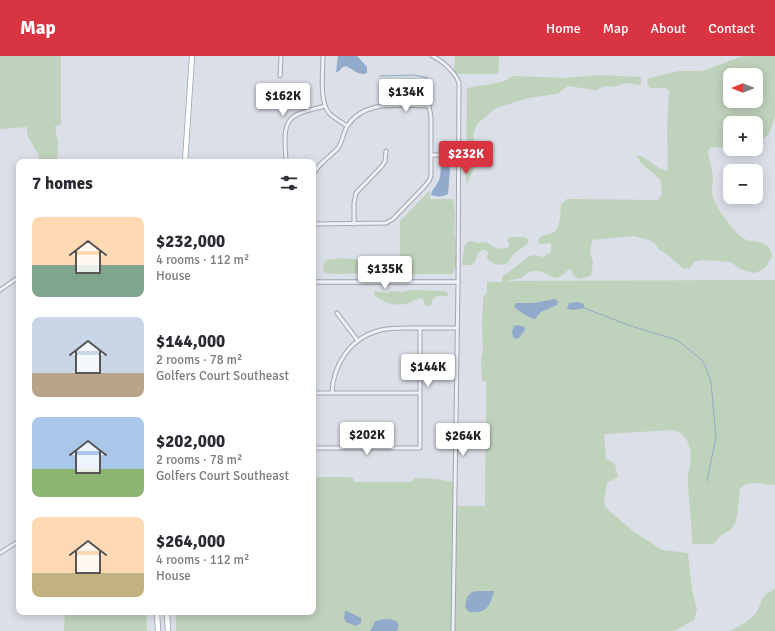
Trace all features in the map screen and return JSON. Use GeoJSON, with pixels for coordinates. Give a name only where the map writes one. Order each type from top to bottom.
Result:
{"type":"FeatureCollection","features":[{"type":"Feature","properties":{"kind":"main road"},"geometry":{"type":"LineString","coordinates":[[185,159],[192,56]]}},
{"type":"Feature","properties":{"kind":"main road"},"geometry":{"type":"LineString","coordinates":[[182,159],[187,127]]}},
{"type":"Feature","properties":{"kind":"main road"},"geometry":{"type":"LineString","coordinates":[[157,615],[158,631]]}},
{"type":"Feature","properties":{"kind":"main road"},"geometry":{"type":"LineString","coordinates":[[167,615],[168,631]]}},
{"type":"Feature","properties":{"kind":"street"},"geometry":{"type":"LineString","coordinates":[[280,76],[281,56]]}},
{"type":"Feature","properties":{"kind":"street"},"geometry":{"type":"LineString","coordinates":[[323,56],[323,94],[326,106],[333,116],[347,126]]}},
{"type":"Feature","properties":{"kind":"street"},"geometry":{"type":"LineString","coordinates":[[432,56],[443,63],[458,81],[458,282],[453,631]]}},
{"type":"Feature","properties":{"kind":"street"},"geometry":{"type":"LineString","coordinates":[[286,159],[286,131],[290,121],[298,114],[326,106]]}},
{"type":"Feature","properties":{"kind":"street"},"geometry":{"type":"LineString","coordinates":[[316,170],[338,147],[347,126],[361,113],[374,108],[389,106],[429,106],[431,118],[431,176],[429,181],[393,219],[382,224],[316,224]]}},
{"type":"Feature","properties":{"kind":"street"},"geometry":{"type":"LineString","coordinates":[[354,224],[354,203],[356,193],[382,166],[385,161],[386,151]]}},
{"type":"Feature","properties":{"kind":"street"},"geometry":{"type":"LineString","coordinates":[[431,155],[458,155]]}},
{"type":"Feature","properties":{"kind":"street"},"geometry":{"type":"LineString","coordinates":[[0,290],[16,279]]}},
{"type":"Feature","properties":{"kind":"street"},"geometry":{"type":"LineString","coordinates":[[316,282],[458,282]]}},
{"type":"Feature","properties":{"kind":"street"},"geometry":{"type":"LineString","coordinates":[[337,313],[358,340]]}},
{"type":"Feature","properties":{"kind":"street"},"geometry":{"type":"LineString","coordinates":[[316,448],[420,448],[420,328]]}},
{"type":"Feature","properties":{"kind":"street"},"geometry":{"type":"LineString","coordinates":[[332,393],[334,377],[338,364],[358,340],[380,330],[457,328]]}},
{"type":"Feature","properties":{"kind":"street"},"geometry":{"type":"LineString","coordinates":[[316,393],[420,393]]}},
{"type":"Feature","properties":{"kind":"street"},"geometry":{"type":"LineString","coordinates":[[1,551],[16,543]]}},
{"type":"Feature","properties":{"kind":"green space"},"geometry":{"type":"Polygon","coordinates":[[[0,56],[61,56],[61,125],[55,126],[58,143],[57,159],[39,159],[28,137],[27,127],[0,129],[0,56]]]}},
{"type":"Feature","properties":{"kind":"green space"},"geometry":{"type":"Polygon","coordinates":[[[455,56],[499,56],[498,74],[454,74],[455,56]]]}},
{"type":"Feature","properties":{"kind":"green space"},"geometry":{"type":"Polygon","coordinates":[[[743,56],[775,56],[775,117],[769,134],[763,140],[763,116],[723,116],[723,148],[711,147],[708,151],[713,175],[712,193],[719,210],[743,238],[763,243],[767,246],[772,256],[766,267],[753,273],[740,269],[731,262],[704,260],[694,262],[690,268],[684,269],[665,253],[659,250],[655,243],[633,236],[592,240],[590,253],[593,262],[591,276],[578,279],[569,269],[555,278],[540,271],[532,271],[528,272],[521,278],[508,281],[775,280],[775,485],[752,483],[744,485],[740,488],[735,524],[730,530],[720,536],[714,544],[692,544],[688,491],[691,453],[688,443],[677,431],[604,434],[606,459],[615,464],[618,477],[607,483],[604,500],[605,507],[634,532],[662,550],[688,553],[692,590],[697,609],[694,620],[674,631],[176,631],[176,615],[316,615],[316,478],[319,477],[349,477],[353,478],[354,482],[411,482],[414,478],[456,482],[455,506],[485,506],[486,382],[482,380],[481,360],[483,351],[483,297],[487,292],[487,282],[501,282],[503,276],[530,256],[535,255],[543,257],[551,252],[550,243],[540,244],[538,241],[541,236],[552,233],[556,230],[560,221],[561,204],[567,199],[658,200],[662,194],[661,180],[641,163],[636,155],[667,171],[669,91],[665,88],[650,88],[647,83],[649,78],[679,71],[702,71],[743,56]]]}},
{"type":"Feature","properties":{"kind":"green space"},"geometry":{"type":"Polygon","coordinates":[[[599,75],[641,77],[641,85],[625,83],[614,87],[605,86],[596,90],[568,86],[557,94],[528,98],[496,108],[477,124],[473,135],[477,151],[474,169],[466,185],[467,88],[502,82],[513,76],[565,78],[599,75]]]}},
{"type":"Feature","properties":{"kind":"green space"},"geometry":{"type":"Polygon","coordinates":[[[430,190],[430,199],[453,199],[455,214],[454,236],[457,242],[457,261],[453,274],[411,274],[402,277],[376,272],[340,274],[325,273],[323,266],[326,260],[338,259],[364,260],[376,263],[385,270],[396,269],[400,263],[400,221],[430,190]]]}},
{"type":"Feature","properties":{"kind":"green space"},"geometry":{"type":"Polygon","coordinates":[[[525,237],[529,242],[515,253],[508,263],[499,265],[492,263],[487,259],[488,253],[486,250],[482,250],[478,253],[475,262],[471,265],[462,265],[465,245],[468,242],[486,242],[496,248],[502,249],[509,247],[507,240],[508,238],[525,237]]]}},
{"type":"Feature","properties":{"kind":"green space"},"geometry":{"type":"Polygon","coordinates":[[[409,290],[445,291],[448,294],[447,296],[437,296],[433,299],[431,305],[428,306],[424,305],[424,301],[421,298],[400,305],[386,302],[374,295],[374,291],[386,293],[393,291],[403,292],[409,290]]]}},
{"type":"Feature","properties":{"kind":"green space"},"geometry":{"type":"Polygon","coordinates":[[[775,589],[775,631],[730,631],[754,616],[764,596],[775,589]]]}},
{"type":"Feature","properties":{"kind":"green space"},"geometry":{"type":"Polygon","coordinates":[[[65,615],[146,615],[147,631],[64,631],[65,615]]]}},
{"type":"Feature","properties":{"kind":"water"},"geometry":{"type":"Polygon","coordinates":[[[338,56],[357,56],[367,67],[367,73],[359,73],[346,66],[336,72],[338,56]]]}},
{"type":"Feature","properties":{"kind":"water"},"geometry":{"type":"Polygon","coordinates":[[[443,165],[449,167],[450,170],[448,194],[444,196],[431,195],[440,178],[441,167],[443,165]]]}},
{"type":"Feature","properties":{"kind":"water"},"geometry":{"type":"Polygon","coordinates":[[[555,299],[558,301],[557,305],[541,312],[535,319],[530,318],[514,306],[516,303],[534,303],[555,299]]]}},
{"type":"Feature","properties":{"kind":"water"},"geometry":{"type":"Polygon","coordinates":[[[577,302],[584,304],[584,308],[574,310],[567,309],[569,303],[577,302]]]}},
{"type":"Feature","properties":{"kind":"water"},"geometry":{"type":"Polygon","coordinates":[[[518,325],[525,327],[525,330],[519,338],[515,339],[512,332],[514,326],[518,325]]]}},
{"type":"Feature","properties":{"kind":"water"},"geometry":{"type":"Polygon","coordinates":[[[494,591],[491,601],[486,608],[480,612],[469,612],[465,607],[467,597],[472,592],[494,591]]]}},
{"type":"Feature","properties":{"kind":"water"},"geometry":{"type":"Polygon","coordinates":[[[345,611],[361,618],[361,623],[356,626],[346,622],[344,618],[345,611]]]}},
{"type":"Feature","properties":{"kind":"water"},"geometry":{"type":"Polygon","coordinates":[[[386,619],[394,620],[398,623],[397,631],[370,631],[376,621],[386,619]]]}},
{"type":"Feature","properties":{"kind":"waterway"},"geometry":{"type":"LineString","coordinates":[[380,76],[414,75],[428,78]]}},
{"type":"Feature","properties":{"kind":"waterway"},"geometry":{"type":"LineString","coordinates":[[584,308],[631,326],[677,340],[702,360],[711,382],[716,437],[707,481]]}}]}
